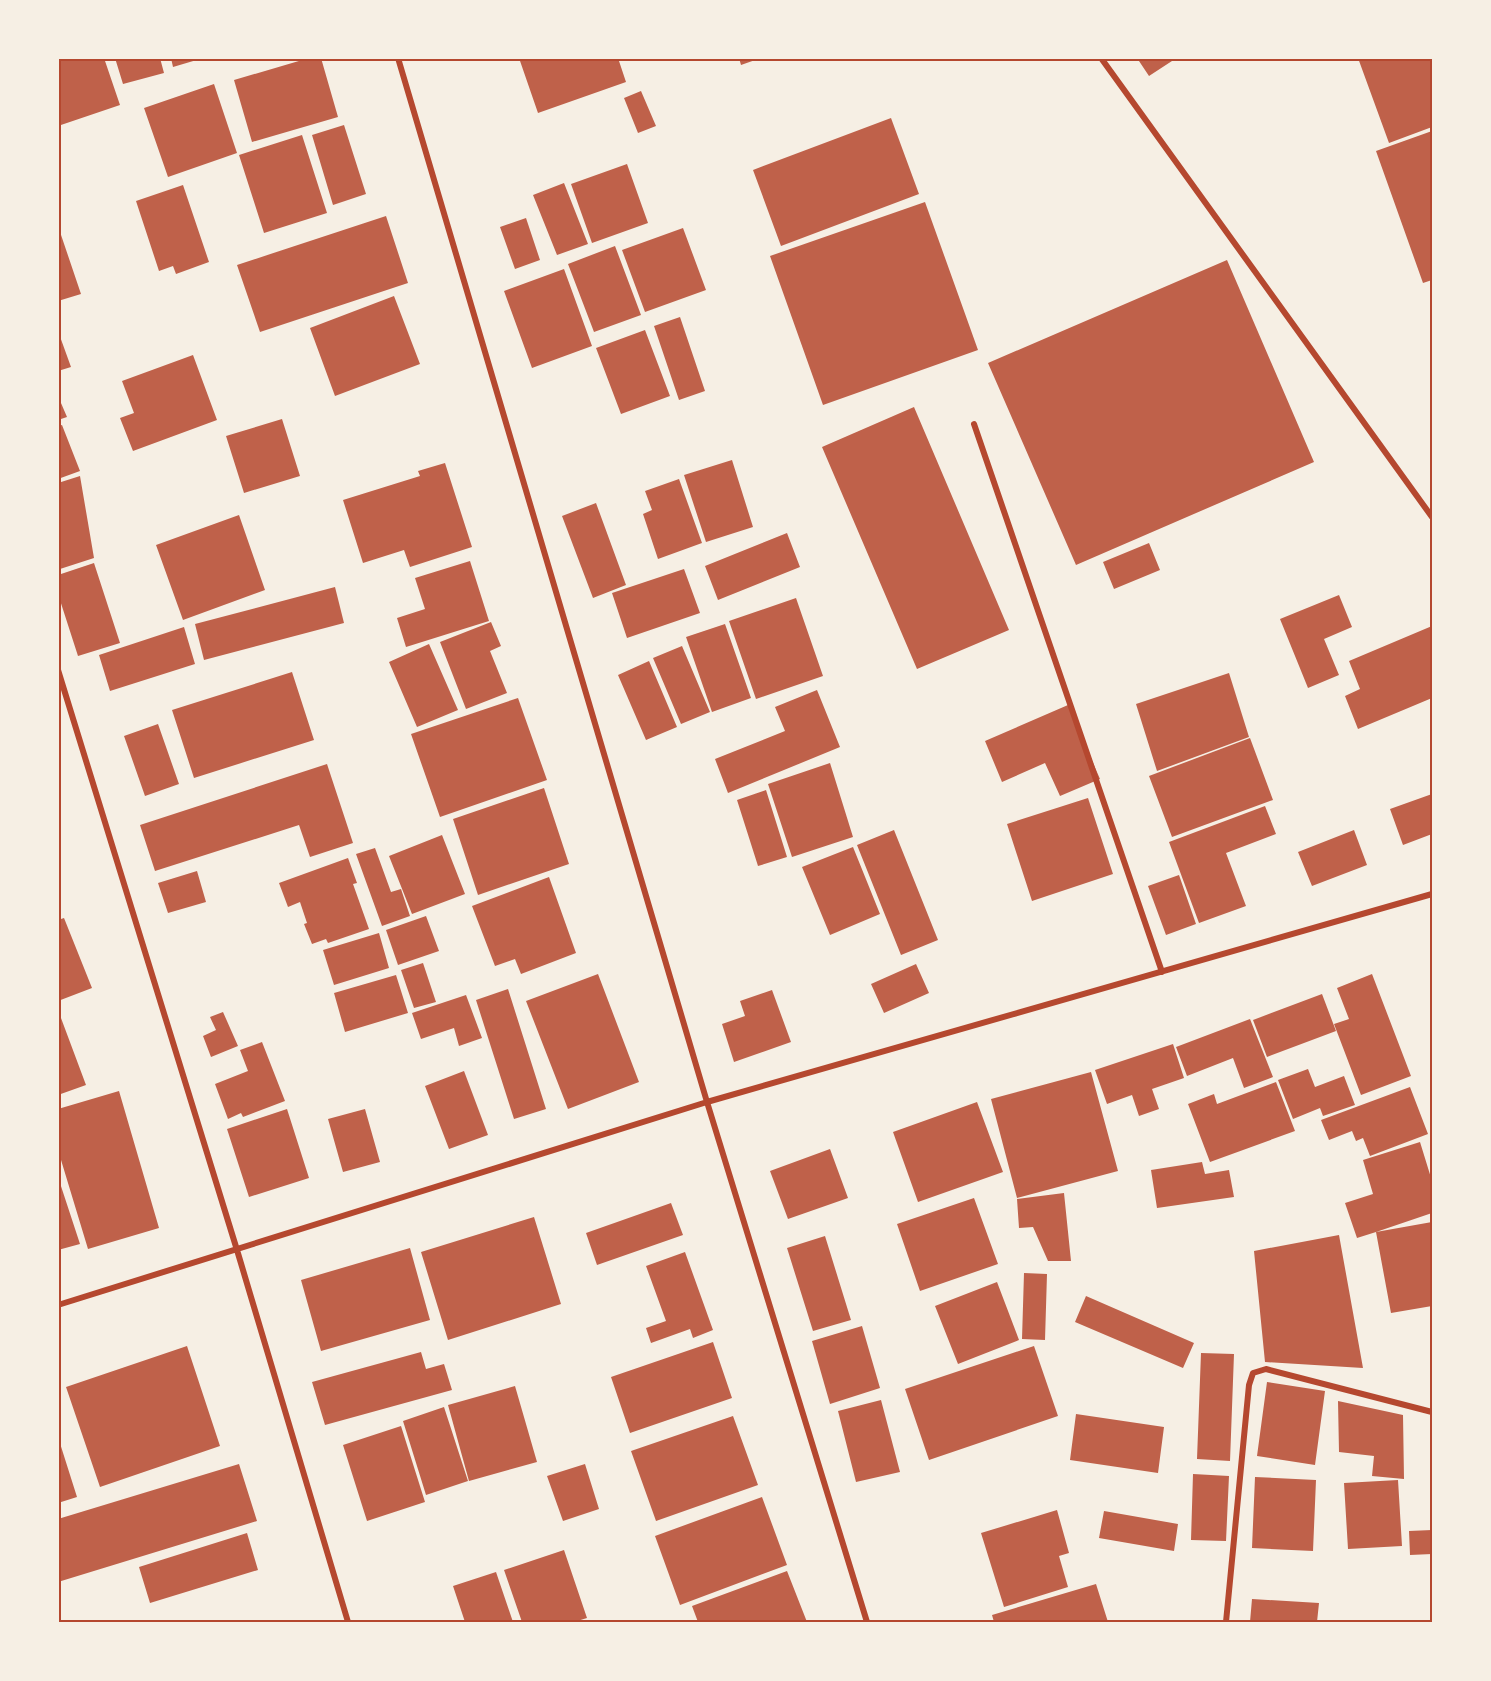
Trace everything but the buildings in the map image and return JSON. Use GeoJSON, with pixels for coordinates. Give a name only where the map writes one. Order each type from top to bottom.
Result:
{"type":"FeatureCollection","features":[{"type":"Feature","properties":{"kind":"street"},"geometry":{"type":"LineString","coordinates":[[398,58],[707,1101],[867,1623]]}},
{"type":"Feature","properties":{"kind":"street"},"geometry":{"type":"LineString","coordinates":[[1101,58],[1432,517]]}},
{"type":"Feature","properties":{"kind":"street"},"geometry":{"type":"LineString","coordinates":[[974,424],[1162,972]]}},
{"type":"Feature","properties":{"kind":"street"},"geometry":{"type":"LineString","coordinates":[[58,670],[237,1250],[348,1623]]}},
{"type":"Feature","properties":{"kind":"street"},"geometry":{"type":"LineString","coordinates":[[58,1305],[707,1101],[1432,894]]}},
{"type":"Feature","properties":{"kind":"street"},"geometry":{"type":"LineString","coordinates":[[1226,1623],[1249,1385],[1253,1372],[1266,1369],[1432,1412]]}}]}
